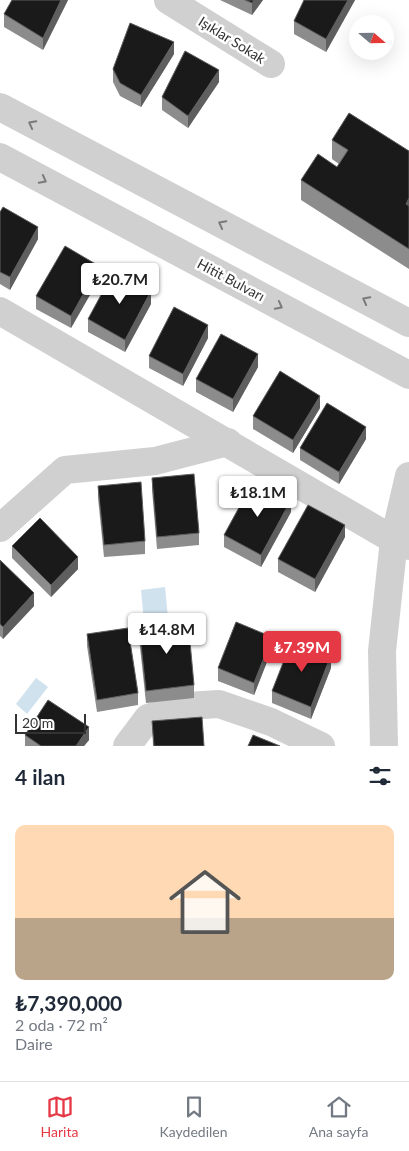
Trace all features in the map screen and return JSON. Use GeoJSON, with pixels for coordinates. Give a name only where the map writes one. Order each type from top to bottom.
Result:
{"type":"FeatureCollection","features":[{"type":"Feature","properties":{"kind":"street","name":"Işıklar Sokak"},"geometry":{"type":"LineString","coordinates":[[168,0],[271,64]]}},
{"type":"Feature","properties":{"kind":"street"},"geometry":{"type":"LineString","coordinates":[[0,106],[409,323]]}},
{"type":"Feature","properties":{"kind":"street","name":"Hitit Bulvarı"},"geometry":{"type":"LineString","coordinates":[[0,157],[409,375]]}},
{"type":"Feature","properties":{"kind":"street"},"geometry":{"type":"LineString","coordinates":[[0,311],[402,543]]}},
{"type":"Feature","properties":{"kind":"street"},"geometry":{"type":"LineString","coordinates":[[0,528],[64,470],[155,461],[228,442]]}},
{"type":"Feature","properties":{"kind":"street"},"geometry":{"type":"LineString","coordinates":[[384,746],[382,651],[402,543],[409,476]]}},
{"type":"Feature","properties":{"kind":"street"},"geometry":{"type":"LineString","coordinates":[[127,746],[148,718],[187,706],[219,704],[271,722],[321,746]]}},
{"type":"Feature","properties":{"kind":"water"},"geometry":{"type":"Polygon","coordinates":[[[165,587],[168,619],[144,622],[141,590],[165,587]]]}},
{"type":"Feature","properties":{"kind":"water"},"geometry":{"type":"Polygon","coordinates":[[[36,678],[48,687],[27,714],[16,704],[36,678]]]}},
{"type":"Feature","properties":{"kind":"building"},"geometry":{"type":"Polygon","coordinates":[[[12,0],[61,0],[43,38],[4,14],[12,0]]]}},
{"type":"Feature","properties":{"kind":"building"},"geometry":{"type":"Polygon","coordinates":[[[304,0],[348,0],[326,39],[294,21],[304,0]]]}},
{"type":"Feature","properties":{"kind":"building"},"geometry":{"type":"Polygon","coordinates":[[[130,23],[174,42],[141,95],[120,83],[113,69],[130,23]]]}},
{"type":"Feature","properties":{"kind":"building"},"geometry":{"type":"Polygon","coordinates":[[[185,51],[219,70],[188,116],[162,97],[185,51]]]}},
{"type":"Feature","properties":{"kind":"building"},"geometry":{"type":"Polygon","coordinates":[[[349,113],[409,151],[409,198],[406,204],[409,206],[409,249],[301,180],[318,154],[337,167],[348,150],[332,140],[349,113]]]}},
{"type":"Feature","properties":{"kind":"building"},"geometry":{"type":"Polygon","coordinates":[[[3,207],[38,227],[10,277],[0,272],[0,212],[3,207]]]}},
{"type":"Feature","properties":{"kind":"building"},"geometry":{"type":"Polygon","coordinates":[[[65,246],[99,266],[71,316],[36,296],[65,246]]]}},
{"type":"Feature","properties":{"kind":"building"},"geometry":{"type":"Polygon","coordinates":[[[114,271],[151,291],[125,340],[88,319],[114,271]]]}},
{"type":"Feature","properties":{"kind":"building"},"geometry":{"type":"Polygon","coordinates":[[[174,307],[208,325],[183,374],[149,356],[174,307]]]}},
{"type":"Feature","properties":{"kind":"building"},"geometry":{"type":"Polygon","coordinates":[[[221,334],[258,354],[233,399],[196,379],[221,334]]]}},
{"type":"Feature","properties":{"kind":"building"},"geometry":{"type":"Polygon","coordinates":[[[280,371],[320,396],[293,440],[253,416],[280,371]]]}},
{"type":"Feature","properties":{"kind":"building"},"geometry":{"type":"Polygon","coordinates":[[[327,403],[366,427],[339,472],[300,448],[327,403]]]}},
{"type":"Feature","properties":{"kind":"building"},"geometry":{"type":"Polygon","coordinates":[[[194,474],[199,533],[157,537],[152,478],[194,474]]]}},
{"type":"Feature","properties":{"kind":"building"},"geometry":{"type":"Polygon","coordinates":[[[254,480],[291,500],[261,555],[224,535],[254,480]]]}},
{"type":"Feature","properties":{"kind":"building"},"geometry":{"type":"Polygon","coordinates":[[[141,482],[145,541],[104,545],[98,486],[141,482]]]}},
{"type":"Feature","properties":{"kind":"building"},"geometry":{"type":"Polygon","coordinates":[[[308,505],[345,525],[315,579],[278,559],[308,505]]]}},
{"type":"Feature","properties":{"kind":"building"},"geometry":{"type":"Polygon","coordinates":[[[40,518],[78,557],[51,585],[12,546],[40,518]]]}},
{"type":"Feature","properties":{"kind":"building"},"geometry":{"type":"Polygon","coordinates":[[[0,560],[34,593],[3,627],[0,624],[0,560]]]}},
{"type":"Feature","properties":{"kind":"building"},"geometry":{"type":"Polygon","coordinates":[[[188,620],[194,685],[146,691],[139,626],[188,620]]]}},
{"type":"Feature","properties":{"kind":"building"},"geometry":{"type":"Polygon","coordinates":[[[236,622],[272,637],[254,683],[218,668],[236,622]]]}},
{"type":"Feature","properties":{"kind":"building"},"geometry":{"type":"Polygon","coordinates":[[[128,628],[138,693],[97,700],[87,634],[128,628]]]}},
{"type":"Feature","properties":{"kind":"building"},"geometry":{"type":"Polygon","coordinates":[[[292,640],[331,655],[311,707],[272,691],[292,640]]]}},
{"type":"Feature","properties":{"kind":"building"},"geometry":{"type":"Polygon","coordinates":[[[48,700],[89,727],[76,746],[41,746],[25,735],[48,700]]]}},
{"type":"Feature","properties":{"kind":"building"},"geometry":{"type":"Polygon","coordinates":[[[202,717],[204,746],[154,746],[152,721],[202,717]]]}},
{"type":"Feature","properties":{"kind":"building"},"geometry":{"type":"Polygon","coordinates":[[[253,735],[280,746],[248,746],[253,735]]]}}]}
